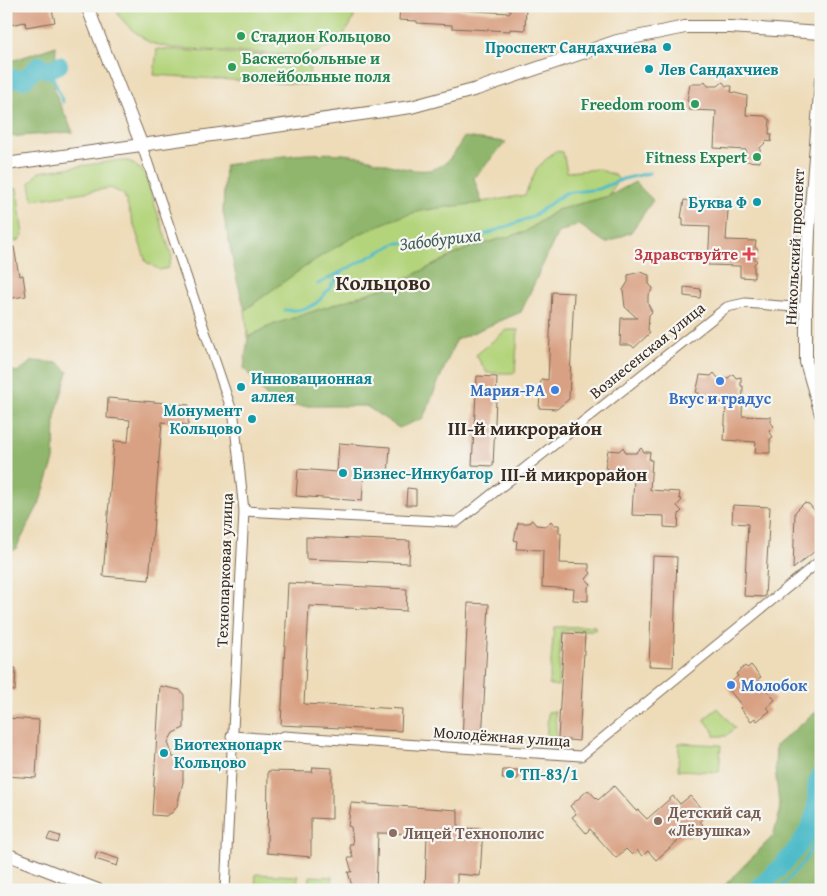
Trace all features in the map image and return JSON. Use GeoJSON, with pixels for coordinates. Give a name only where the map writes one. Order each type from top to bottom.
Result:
{"type":"FeatureCollection","features":[{"type":"Feature","properties":{"kind":"main road"},"geometry":{"type":"LineString","coordinates":[[87,6],[142,146]]}},
{"type":"Feature","properties":{"kind":"main road"},"geometry":{"type":"LineString","coordinates":[[6,164],[411,107],[478,89],[617,41],[685,27],[730,27],[821,33]]}},
{"type":"Feature","properties":{"kind":"main road","name":"Никольский проспект"},"geometry":{"type":"LineString","coordinates":[[821,80],[809,232],[806,308],[806,362],[821,414]]}},
{"type":"Feature","properties":{"kind":"main road"},"geometry":{"type":"LineString","coordinates":[[6,854],[98,890]]}},
{"type":"Feature","properties":{"kind":"street","name":"Технопарковая улица"},"geometry":{"type":"LineString","coordinates":[[142,146],[234,417],[244,511],[225,890]]}},
{"type":"Feature","properties":{"kind":"street","name":"Вознесенская улица"},"geometry":{"type":"LineString","coordinates":[[244,511],[457,522],[727,306],[744,303],[806,308]]}},
{"type":"Feature","properties":{"kind":"street","name":"Молодёжная улица"},"geometry":{"type":"LineString","coordinates":[[232,736],[275,739],[284,736],[581,756],[821,560]]}},
{"type":"Feature","properties":{"kind":"green space","name":"Стадион Кольцово"},"geometry":{"type":"Polygon","coordinates":[[[115,6],[357,6],[351,24],[340,38],[325,49],[307,56],[173,48],[150,43],[131,29],[119,16],[115,6]]]}},
{"type":"Feature","properties":{"kind":"green space"},"geometry":{"type":"Polygon","coordinates":[[[56,46],[54,91],[73,132],[6,137],[6,63],[56,46]]]}},
{"type":"Feature","properties":{"kind":"green space","name":"Баскетобольные и волейбольные поля"},"geometry":{"type":"Polygon","coordinates":[[[157,49],[310,58],[309,85],[154,75],[157,49]]]}},
{"type":"Feature","properties":{"kind":"green space"},"geometry":{"type":"Polygon","coordinates":[[[464,137],[506,142],[474,178],[482,203],[421,211],[368,230],[346,241],[305,267],[245,310],[223,212],[225,165],[284,156],[328,153],[354,155],[408,169],[429,170],[446,162],[464,137]]]}},
{"type":"Feature","properties":{"kind":"green space"},"geometry":{"type":"Polygon","coordinates":[[[555,151],[563,152],[567,172],[598,169],[614,175],[621,181],[616,183],[609,196],[557,210],[525,232],[468,248],[393,285],[272,325],[248,337],[245,310],[305,266],[347,239],[392,219],[416,212],[525,195],[537,168],[555,151]]]}},
{"type":"Feature","properties":{"kind":"green space"},"geometry":{"type":"Polygon","coordinates":[[[114,161],[129,161],[144,172],[172,257],[168,268],[160,270],[146,262],[124,195],[111,188],[33,200],[30,183],[39,172],[114,161]]]}},
{"type":"Feature","properties":{"kind":"green space"},"geometry":{"type":"Polygon","coordinates":[[[635,182],[653,200],[631,232],[606,243],[578,224],[557,234],[521,312],[456,340],[423,418],[399,428],[366,406],[274,406],[244,368],[248,337],[272,325],[393,285],[468,248],[525,232],[557,210],[609,196],[635,182]]]}},
{"type":"Feature","properties":{"kind":"green space"},"geometry":{"type":"Polygon","coordinates":[[[17,188],[23,236],[18,241],[6,242],[6,190],[17,188]]]}},
{"type":"Feature","properties":{"kind":"green space"},"geometry":{"type":"Polygon","coordinates":[[[506,330],[518,330],[515,373],[487,373],[476,355],[506,330]]]}},
{"type":"Feature","properties":{"kind":"green space"},"geometry":{"type":"Polygon","coordinates":[[[33,361],[59,363],[68,372],[55,416],[54,460],[39,504],[16,549],[6,554],[6,369],[17,372],[33,361]]]}},
{"type":"Feature","properties":{"kind":"green space"},"geometry":{"type":"Polygon","coordinates":[[[595,626],[595,630],[561,631],[558,686],[549,685],[554,627],[595,626]]]}},
{"type":"Feature","properties":{"kind":"green space"},"geometry":{"type":"Polygon","coordinates":[[[718,708],[735,728],[726,736],[714,736],[714,732],[704,719],[718,708]]]}},
{"type":"Feature","properties":{"kind":"green space"},"geometry":{"type":"Polygon","coordinates":[[[821,708],[821,890],[720,890],[773,836],[780,812],[775,768],[776,745],[821,708]]]}},
{"type":"Feature","properties":{"kind":"green space"},"geometry":{"type":"Polygon","coordinates":[[[555,711],[557,747],[546,746],[548,712],[555,711]]]}},
{"type":"Feature","properties":{"kind":"green space"},"geometry":{"type":"Polygon","coordinates":[[[679,743],[721,745],[719,772],[678,770],[679,743]]]}},
{"type":"Feature","properties":{"kind":"green space"},"geometry":{"type":"Polygon","coordinates":[[[256,874],[298,876],[297,890],[255,890],[256,874]]]}},
{"type":"Feature","properties":{"kind":"green space"},"geometry":{"type":"Polygon","coordinates":[[[310,876],[332,877],[332,890],[309,890],[310,876]]]}},
{"type":"Feature","properties":{"kind":"building"},"geometry":{"type":"Polygon","coordinates":[[[19,6],[51,6],[55,22],[26,27],[25,22],[6,26],[6,9],[19,6]]]}},
{"type":"Feature","properties":{"kind":"building"},"geometry":{"type":"Polygon","coordinates":[[[400,6],[442,6],[442,9],[510,13],[510,6],[526,6],[525,30],[452,28],[452,25],[399,20],[400,6]]]}},
{"type":"Feature","properties":{"kind":"building"},"geometry":{"type":"Polygon","coordinates":[[[705,81],[708,86],[718,86],[723,82],[726,86],[732,86],[731,92],[747,96],[746,115],[765,116],[770,120],[769,134],[772,134],[771,142],[767,141],[760,148],[760,162],[746,161],[746,150],[714,148],[716,111],[689,110],[689,102],[687,101],[690,84],[701,84],[705,81]]]}},
{"type":"Feature","properties":{"kind":"building"},"geometry":{"type":"Polygon","coordinates":[[[698,197],[702,202],[712,203],[717,198],[720,202],[726,202],[725,210],[728,210],[726,240],[756,241],[755,247],[758,250],[753,256],[757,261],[754,264],[754,278],[740,277],[740,266],[708,265],[710,227],[683,226],[683,218],[681,218],[684,200],[695,201],[698,197]]]}},
{"type":"Feature","properties":{"kind":"building"},"geometry":{"type":"Polygon","coordinates":[[[14,247],[19,276],[23,275],[26,296],[6,299],[6,249],[14,247]]]}},
{"type":"Feature","properties":{"kind":"building"},"geometry":{"type":"Polygon","coordinates":[[[640,272],[649,275],[649,284],[653,288],[648,296],[648,304],[652,312],[649,315],[648,330],[650,333],[634,348],[631,345],[620,345],[621,318],[637,318],[625,307],[623,290],[628,282],[628,275],[640,272]]]}},
{"type":"Feature","properties":{"kind":"building"},"geometry":{"type":"Polygon","coordinates":[[[684,287],[701,289],[700,298],[684,296],[684,287]]]}},
{"type":"Feature","properties":{"kind":"building"},"geometry":{"type":"Polygon","coordinates":[[[552,292],[574,293],[569,399],[557,409],[539,408],[541,379],[548,380],[552,292]]]}},
{"type":"Feature","properties":{"kind":"building"},"geometry":{"type":"Polygon","coordinates":[[[714,373],[718,378],[728,378],[733,374],[736,378],[741,377],[741,386],[743,386],[742,416],[771,417],[771,423],[774,426],[769,431],[773,437],[770,439],[770,453],[755,453],[756,442],[724,440],[726,403],[698,402],[699,393],[696,393],[700,375],[711,376],[714,373]]]}},
{"type":"Feature","properties":{"kind":"building"},"geometry":{"type":"Polygon","coordinates":[[[477,376],[497,377],[493,466],[472,465],[477,376]]]}},
{"type":"Feature","properties":{"kind":"building"},"geometry":{"type":"Polygon","coordinates":[[[108,398],[189,405],[188,425],[162,422],[149,580],[103,576],[114,441],[128,442],[130,420],[107,418],[108,398]]]}},
{"type":"Feature","properties":{"kind":"building","name":"Бизнес-Инкубатор"},"geometry":{"type":"Polygon","coordinates":[[[339,443],[390,447],[388,476],[364,475],[362,501],[296,496],[298,469],[337,472],[339,443]]]}},
{"type":"Feature","properties":{"kind":"building"},"geometry":{"type":"Polygon","coordinates":[[[623,447],[626,453],[636,453],[641,448],[644,452],[650,452],[649,460],[652,460],[650,490],[680,492],[679,498],[682,500],[677,506],[682,511],[679,514],[678,528],[664,527],[664,516],[632,515],[634,477],[607,476],[607,468],[605,468],[608,450],[619,451],[623,447]]]}},
{"type":"Feature","properties":{"kind":"building"},"geometry":{"type":"Polygon","coordinates":[[[407,488],[416,489],[416,505],[406,505],[407,488]]]}},
{"type":"Feature","properties":{"kind":"building"},"geometry":{"type":"Polygon","coordinates":[[[804,503],[809,504],[821,518],[821,546],[793,569],[795,512],[804,503]]]}},
{"type":"Feature","properties":{"kind":"building"},"geometry":{"type":"Polygon","coordinates":[[[733,505],[770,507],[765,597],[744,596],[748,524],[732,523],[733,505]]]}},
{"type":"Feature","properties":{"kind":"building"},"geometry":{"type":"Polygon","coordinates":[[[532,520],[536,525],[546,526],[551,521],[554,525],[559,525],[559,533],[561,533],[560,563],[589,564],[591,573],[586,579],[591,584],[588,587],[588,601],[573,600],[574,589],[542,587],[543,550],[516,549],[517,541],[514,540],[518,523],[529,523],[532,520]]]}},
{"type":"Feature","properties":{"kind":"building"},"geometry":{"type":"Polygon","coordinates":[[[306,537],[410,541],[409,563],[306,559],[306,537]]]}},
{"type":"Feature","properties":{"kind":"building"},"geometry":{"type":"Polygon","coordinates":[[[653,556],[677,557],[673,667],[649,666],[653,556]]]}},
{"type":"Feature","properties":{"kind":"building"},"geometry":{"type":"Polygon","coordinates":[[[288,583],[407,589],[406,611],[309,606],[304,704],[402,709],[401,731],[281,725],[288,583]]]}},
{"type":"Feature","properties":{"kind":"building"},"geometry":{"type":"Polygon","coordinates":[[[468,603],[489,604],[482,742],[462,741],[468,603]]]}},
{"type":"Feature","properties":{"kind":"building"},"geometry":{"type":"Polygon","coordinates":[[[564,633],[585,634],[579,741],[558,739],[564,633]]]}},
{"type":"Feature","properties":{"kind":"building"},"geometry":{"type":"Polygon","coordinates":[[[751,665],[761,677],[758,679],[775,700],[767,707],[770,711],[757,721],[755,718],[751,721],[726,686],[738,676],[736,674],[745,666],[747,668],[751,665]]]}},
{"type":"Feature","properties":{"kind":"building"},"geometry":{"type":"Polygon","coordinates":[[[6,668],[16,668],[15,691],[6,690],[6,668]]]}},
{"type":"Feature","properties":{"kind":"building","name":"Биотехнопарк Кольцово"},"geometry":{"type":"Polygon","coordinates":[[[160,686],[180,690],[184,695],[184,728],[173,733],[168,742],[173,757],[183,760],[183,782],[177,806],[173,812],[166,816],[152,815],[160,686]]]}},
{"type":"Feature","properties":{"kind":"building"},"geometry":{"type":"Polygon","coordinates":[[[6,718],[39,720],[36,778],[6,776],[6,718]]]}},
{"type":"Feature","properties":{"kind":"building"},"geometry":{"type":"Polygon","coordinates":[[[313,767],[332,768],[332,819],[311,818],[311,857],[267,853],[268,771],[312,772],[313,767]]]}},
{"type":"Feature","properties":{"kind":"building","name":"ТП-83/1"},"geometry":{"type":"Polygon","coordinates":[[[503,770],[518,770],[518,779],[502,779],[503,770]]]}},
{"type":"Feature","properties":{"kind":"building"},"geometry":{"type":"Polygon","coordinates":[[[614,786],[636,811],[638,810],[647,819],[673,796],[680,804],[690,796],[707,815],[700,821],[703,825],[688,838],[685,835],[656,860],[648,851],[642,856],[637,850],[632,855],[626,849],[616,858],[590,829],[586,833],[572,817],[576,814],[570,806],[588,790],[598,800],[614,786]]]}},
{"type":"Feature","properties":{"kind":"building"},"geometry":{"type":"Polygon","coordinates":[[[351,803],[458,810],[458,828],[483,829],[480,876],[457,874],[457,890],[425,890],[427,834],[378,833],[376,890],[353,890],[348,872],[352,872],[348,858],[353,858],[349,844],[353,844],[351,827],[348,826],[351,803]]]}},
{"type":"Feature","properties":{"kind":"building"},"geometry":{"type":"Polygon","coordinates":[[[50,833],[60,836],[58,843],[47,840],[50,833]]]}},
{"type":"Feature","properties":{"kind":"building"},"geometry":{"type":"Polygon","coordinates":[[[97,852],[119,859],[117,866],[95,859],[97,852]]]}},
{"type":"Feature","properties":{"kind":"waterway","name":"Забобуриха"},"geometry":{"type":"LineString","coordinates":[[6,77],[24,80],[39,65],[48,70],[59,65]]}},
{"type":"Feature","properties":{"kind":"waterway"},"geometry":{"type":"LineString","coordinates":[[50,70],[63,102]]}},
{"type":"Feature","properties":{"kind":"waterway","name":"Забобуриха"},"geometry":{"type":"LineString","coordinates":[[318,284],[396,243],[438,243],[484,235],[532,217],[565,193],[599,189],[623,179],[649,173]]}},
{"type":"Feature","properties":{"kind":"waterway"},"geometry":{"type":"LineString","coordinates":[[285,310],[305,309],[313,305],[319,301],[341,274]]}},
{"type":"Feature","properties":{"kind":"waterway","name":"Забобуриха"},"geometry":{"type":"LineString","coordinates":[[756,890],[783,864],[805,836],[815,813],[816,788],[821,775]]}},
{"type":"Feature","properties":{"kind":"waterway"},"geometry":{"type":"LineString","coordinates":[[778,890],[804,862],[821,829]]}},
{"type":"Feature","properties":{"kind":"place","name":"Стадион Кольцово"},"geometry":{"type":"Point","coordinates":[241,36]}},
{"type":"Feature","properties":{"kind":"place","name":"Проспект Сандахчиева"},"geometry":{"type":"Point","coordinates":[667,47]}},
{"type":"Feature","properties":{"kind":"place","name":"Баскетобольные и волейбольные поля"},"geometry":{"type":"Point","coordinates":[232,67]}},
{"type":"Feature","properties":{"kind":"place","name":"Лев Сандахчиев"},"geometry":{"type":"Point","coordinates":[649,69]}},
{"type":"Feature","properties":{"kind":"place","name":"Freedom room"},"geometry":{"type":"Point","coordinates":[695,104]}},
{"type":"Feature","properties":{"kind":"place","name":"Fitness Expert"},"geometry":{"type":"Point","coordinates":[757,157]}},
{"type":"Feature","properties":{"kind":"place","name":"Буква Ф"},"geometry":{"type":"Point","coordinates":[757,202]}},
{"type":"Feature","properties":{"kind":"place","name":"Здравствуйте"},"geometry":{"type":"Point","coordinates":[749,254]}},
{"type":"Feature","properties":{"kind":"place","name":"Вкус и градус"},"geometry":{"type":"Point","coordinates":[720,381]}},
{"type":"Feature","properties":{"kind":"place","name":"Инновационная аллея"},"geometry":{"type":"Point","coordinates":[241,387]}},
{"type":"Feature","properties":{"kind":"place","name":"Мария-РА"},"geometry":{"type":"Point","coordinates":[555,390]}},
{"type":"Feature","properties":{"kind":"place","name":"Монумент Кольцово"},"geometry":{"type":"Point","coordinates":[252,419]}},
{"type":"Feature","properties":{"kind":"place","name":"Бизнес-Инкубатор"},"geometry":{"type":"Point","coordinates":[343,473]}},
{"type":"Feature","properties":{"kind":"place","name":"Молобок"},"geometry":{"type":"Point","coordinates":[731,685]}},
{"type":"Feature","properties":{"kind":"place","name":"Биотехнопарк Кольцово"},"geometry":{"type":"Point","coordinates":[164,753]}},
{"type":"Feature","properties":{"kind":"place","name":"ТП-83/1"},"geometry":{"type":"Point","coordinates":[510,774]}},
{"type":"Feature","properties":{"kind":"place","name":"Детский сад «Лёвушка»"},"geometry":{"type":"Point","coordinates":[658,821]}},
{"type":"Feature","properties":{"kind":"place","name":"Лицей Технополис"},"geometry":{"type":"Point","coordinates":[393,833]}},
{"type":"Feature","properties":{"kind":"district","name":"Кольцово"},"geometry":{"type":"Point","coordinates":[383,282]}},
{"type":"Feature","properties":{"kind":"district","name":"III-й микрорайон"},"geometry":{"type":"Point","coordinates":[525,428]}},
{"type":"Feature","properties":{"kind":"district","name":"III-й микрорайон"},"geometry":{"type":"Point","coordinates":[574,474]}}]}
